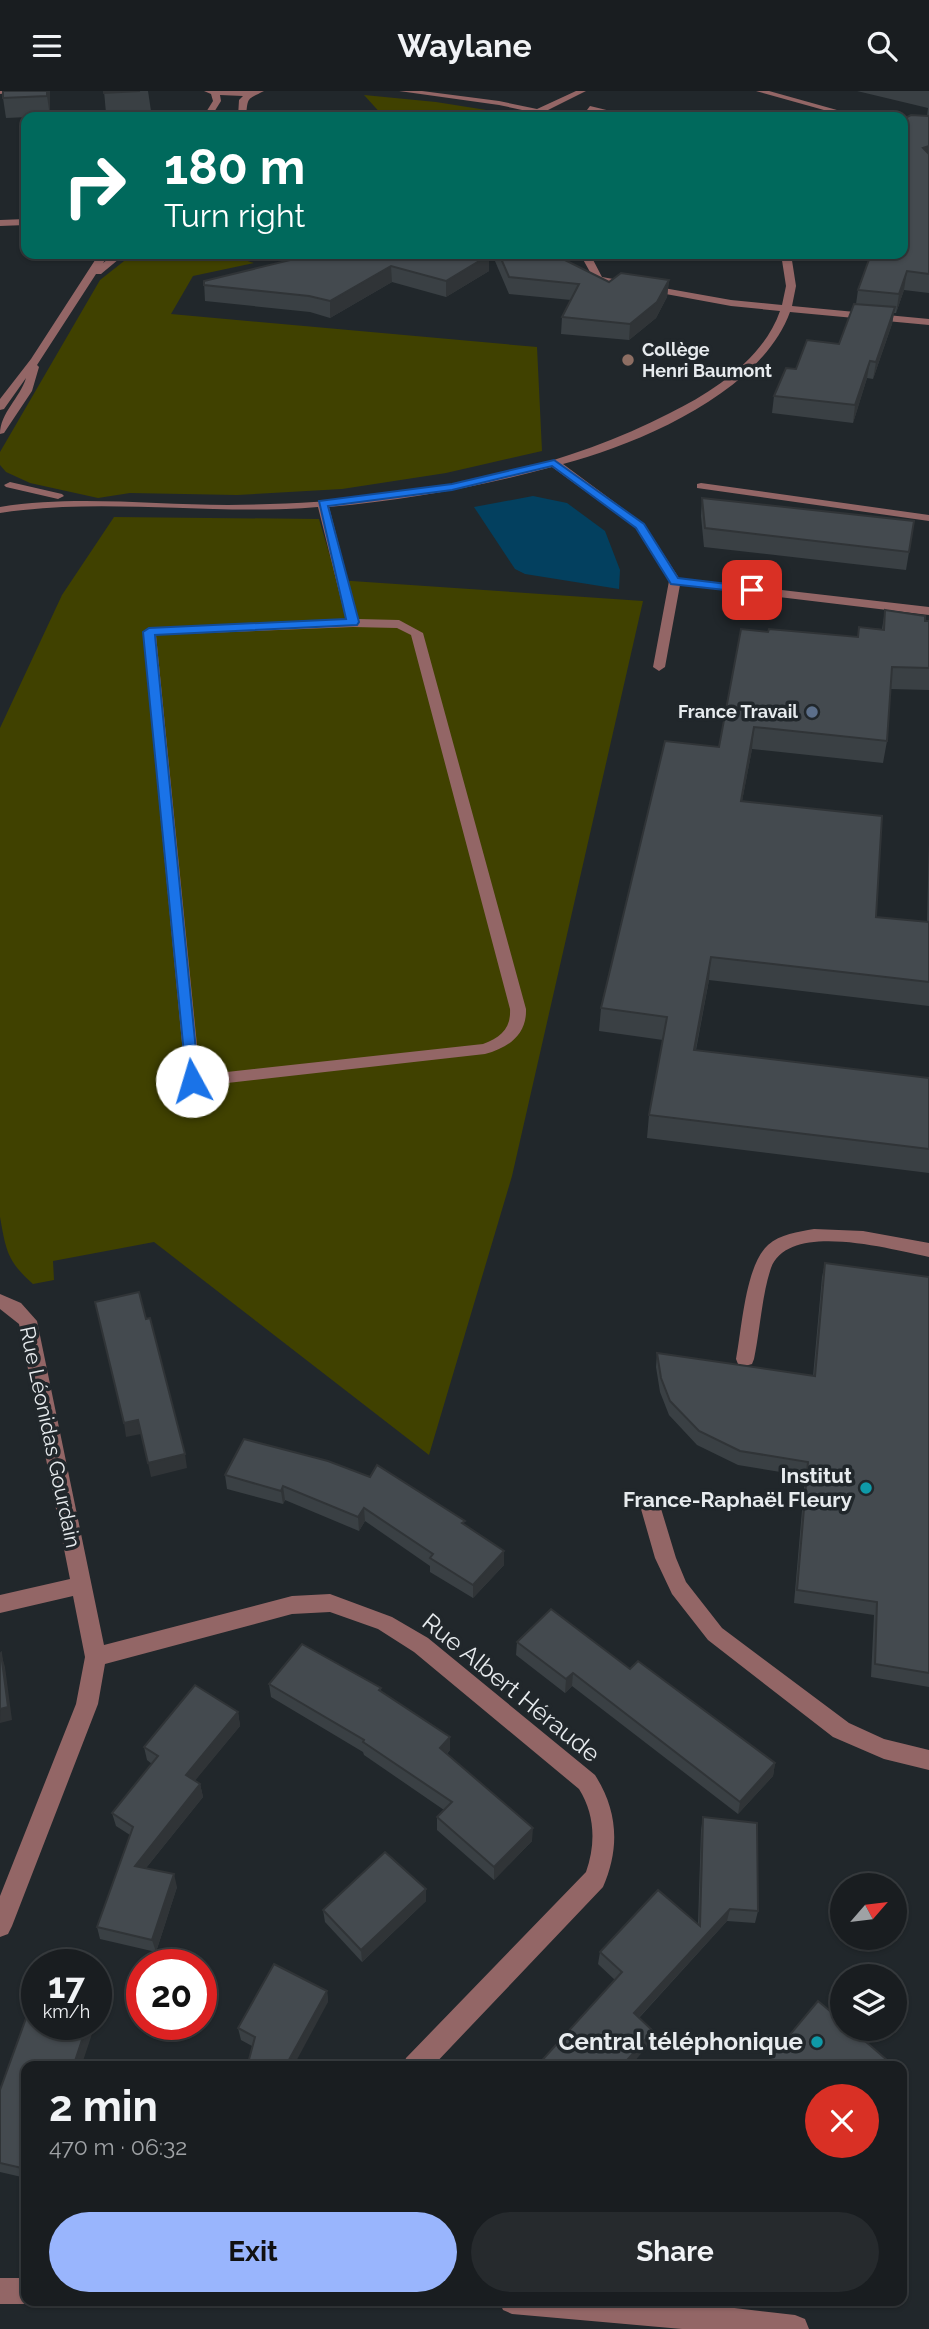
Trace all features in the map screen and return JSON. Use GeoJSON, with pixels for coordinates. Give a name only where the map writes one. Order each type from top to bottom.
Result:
{"type":"FeatureCollection","features":[{"type":"Feature","properties":{"kind":"street"},"geometry":{"type":"LineString","coordinates":[[0,92],[19,91]]}},
{"type":"Feature","properties":{"kind":"street"},"geometry":{"type":"LineString","coordinates":[[212,92],[249,94],[260,91]]}},
{"type":"Feature","properties":{"kind":"street"},"geometry":{"type":"LineString","coordinates":[[403,91],[543,112]]}},
{"type":"Feature","properties":{"kind":"street"},"geometry":{"type":"LineString","coordinates":[[534,110],[582,91]]}},
{"type":"Feature","properties":{"kind":"street"},"geometry":{"type":"LineString","coordinates":[[760,91],[839,112]]}},
{"type":"Feature","properties":{"kind":"street"},"geometry":{"type":"LineString","coordinates":[[210,112],[217,101],[212,92]]}},
{"type":"Feature","properties":{"kind":"street"},"geometry":{"type":"LineString","coordinates":[[243,112],[243,100],[249,94]]}},
{"type":"Feature","properties":{"kind":"street"},"geometry":{"type":"LineString","coordinates":[[534,110],[546,99]]}},
{"type":"Feature","properties":{"kind":"street"},"geometry":{"type":"LineString","coordinates":[[590,108],[605,112]]}},
{"type":"Feature","properties":{"kind":"street"},"geometry":{"type":"LineString","coordinates":[[0,223],[21,222]]}},
{"type":"Feature","properties":{"kind":"street"},"geometry":{"type":"LineString","coordinates":[[15,410],[0,408],[17,381],[35,361],[101,259]]}},
{"type":"Feature","properties":{"kind":"street"},"geometry":{"type":"LineString","coordinates":[[88,281],[114,259]]}},
{"type":"Feature","properties":{"kind":"street"},"geometry":{"type":"LineString","coordinates":[[588,259],[598,279],[731,303],[929,322]]}},
{"type":"Feature","properties":{"kind":"street"},"geometry":{"type":"LineString","coordinates":[[0,510],[58,503],[233,508],[323,504],[443,488],[554,463],[631,436],[697,404],[730,380],[755,358],[772,337],[787,309],[791,283],[787,259]]}},
{"type":"Feature","properties":{"kind":"street"},"geometry":{"type":"LineString","coordinates":[[0,431],[27,391],[35,361]]}},
{"type":"Feature","properties":{"kind":"street"},"geometry":{"type":"LineString","coordinates":[[554,463],[640,526],[675,581],[659,667]]}},
{"type":"Feature","properties":{"kind":"street"},"geometry":{"type":"LineString","coordinates":[[5,482],[39,493],[113,504]]}},
{"type":"Feature","properties":{"kind":"street"},"geometry":{"type":"LineString","coordinates":[[0,510],[14,498],[14,491],[5,482]]}},
{"type":"Feature","properties":{"kind":"street"},"geometry":{"type":"LineString","coordinates":[[701,487],[929,518]]}},
{"type":"Feature","properties":{"kind":"street"},"geometry":{"type":"LineString","coordinates":[[323,504],[353,622]]}},
{"type":"Feature","properties":{"kind":"street"},"geometry":{"type":"LineString","coordinates":[[675,581],[929,611]]}},
{"type":"Feature","properties":{"kind":"street"},"geometry":{"type":"LineString","coordinates":[[353,622],[399,624],[417,633],[518,1009],[518,1025],[506,1041],[485,1049],[192,1081],[149,632],[353,622]]}},
{"type":"Feature","properties":{"kind":"street"},"geometry":{"type":"LineString","coordinates":[[745,1359],[763,1265],[767,1256],[782,1243],[803,1235],[824,1234],[929,1250]]}},
{"type":"Feature","properties":{"kind":"street","name":"Rue Léonidas Gourdain"},"geometry":{"type":"LineString","coordinates":[[0,1301],[15,1308],[28,1321],[96,1657],[86,1704],[0,1926]]}},
{"type":"Feature","properties":{"kind":"street"},"geometry":{"type":"LineString","coordinates":[[649,1502],[668,1569],[677,1588],[699,1618],[715,1634],[862,1743],[929,1760]]}},
{"type":"Feature","properties":{"kind":"street"},"geometry":{"type":"LineString","coordinates":[[0,1604],[83,1585]]}},
{"type":"Feature","properties":{"kind":"street","name":"Rue Albert Héraude"},"geometry":{"type":"LineString","coordinates":[[96,1657],[292,1605],[330,1603],[385,1623],[421,1645],[587,1782],[596,1794],[604,1834],[601,1867],[595,1879],[421,2061]]}},
{"type":"Feature","properties":{"kind":"street"},"geometry":{"type":"LineString","coordinates":[[0,2291],[21,2291]]}},
{"type":"Feature","properties":{"kind":"street"},"geometry":{"type":"LineString","coordinates":[[572,2306],[704,2317],[795,2329]]}},
{"type":"Feature","properties":{"kind":"shaded area"},"geometry":{"type":"Polygon","coordinates":[[[364,95],[499,112],[379,112],[364,95]]]}},
{"type":"Feature","properties":{"kind":"shaded area"},"geometry":{"type":"Polygon","coordinates":[[[127,259],[241,259],[254,263],[193,276],[171,314],[537,347],[542,451],[446,473],[342,489],[237,495],[130,493],[98,498],[30,483],[6,472],[0,465],[0,452],[100,280],[127,259]]]}},
{"type":"Feature","properties":{"kind":"shaded area"},"geometry":{"type":"Polygon","coordinates":[[[114,517],[319,519],[337,580],[643,601],[512,1176],[429,1455],[154,1242],[53,1261],[54,1280],[33,1284],[18,1268],[6,1247],[0,1217],[0,728],[62,595],[114,517]]]}},
{"type":"Feature","properties":{"kind":"water"},"geometry":{"type":"Polygon","coordinates":[[[533,496],[567,503],[605,531],[620,570],[619,589],[525,574],[515,569],[474,507],[533,496]]]}},
{"type":"Feature","properties":{"kind":"building"},"geometry":{"type":"Polygon","coordinates":[[[3,91],[47,91],[47,96],[3,98],[3,91]]]}},
{"type":"Feature","properties":{"kind":"building"},"geometry":{"type":"Polygon","coordinates":[[[104,91],[140,91],[104,93],[104,91]]]}},
{"type":"Feature","properties":{"kind":"building"},"geometry":{"type":"Polygon","coordinates":[[[908,116],[929,116],[929,146],[923,148],[929,154],[929,274],[907,271],[899,294],[858,290],[869,259],[908,259],[908,116]]]}},
{"type":"Feature","properties":{"kind":"building"},"geometry":{"type":"Polygon","coordinates":[[[294,259],[482,259],[446,281],[391,266],[330,301],[309,296],[204,285],[204,281],[294,259]]]}},
{"type":"Feature","properties":{"kind":"building"},"geometry":{"type":"Polygon","coordinates":[[[501,259],[563,259],[609,282],[621,273],[669,280],[657,302],[630,324],[562,317],[579,284],[509,277],[501,259]]]}},
{"type":"Feature","properties":{"kind":"building"},"geometry":{"type":"Polygon","coordinates":[[[854,304],[895,307],[876,362],[870,361],[855,405],[774,396],[786,368],[796,369],[807,340],[839,344],[854,304]]]}},
{"type":"Feature","properties":{"kind":"building"},"geometry":{"type":"Polygon","coordinates":[[[702,498],[914,521],[909,552],[705,528],[702,498]]]}},
{"type":"Feature","properties":{"kind":"building"},"geometry":{"type":"Polygon","coordinates":[[[885,610],[925,616],[925,621],[929,621],[929,668],[892,667],[887,741],[754,727],[741,801],[882,816],[876,917],[929,922],[929,982],[711,957],[694,1050],[929,1078],[929,1149],[649,1115],[667,1017],[601,1008],[665,741],[719,747],[741,629],[858,637],[859,627],[884,630],[885,610]]]}},
{"type":"Feature","properties":{"kind":"building","name":"Institut France-Raphaël Fleury"},"geometry":{"type":"Polygon","coordinates":[[[825,1263],[929,1277],[929,1673],[875,1664],[877,1602],[797,1590],[808,1462],[740,1451],[699,1431],[670,1401],[661,1378],[657,1353],[815,1376],[825,1263]]]}},
{"type":"Feature","properties":{"kind":"building"},"geometry":{"type":"Polygon","coordinates":[[[139,1292],[146,1319],[150,1318],[185,1454],[148,1463],[138,1420],[124,1423],[95,1302],[139,1292]]]}},
{"type":"Feature","properties":{"kind":"building"},"geometry":{"type":"Polygon","coordinates":[[[244,1439],[328,1461],[370,1477],[377,1465],[465,1521],[462,1523],[504,1551],[473,1585],[430,1558],[433,1554],[364,1508],[358,1517],[283,1486],[281,1491],[225,1475],[244,1439]]]}},
{"type":"Feature","properties":{"kind":"building"},"geometry":{"type":"Polygon","coordinates":[[[551,1609],[630,1669],[638,1661],[775,1763],[740,1802],[573,1673],[566,1679],[517,1642],[551,1609]]]}},
{"type":"Feature","properties":{"kind":"building"},"geometry":{"type":"Polygon","coordinates":[[[302,1644],[381,1688],[379,1690],[450,1737],[440,1748],[533,1828],[494,1867],[437,1817],[452,1802],[363,1742],[364,1740],[269,1684],[302,1644]]]}},
{"type":"Feature","properties":{"kind":"building"},"geometry":{"type":"Polygon","coordinates":[[[0,1654],[8,1707],[0,1709],[0,1654]]]}},
{"type":"Feature","properties":{"kind":"building"},"geometry":{"type":"Polygon","coordinates":[[[195,1685],[238,1712],[186,1775],[200,1784],[135,1866],[174,1874],[152,1940],[97,1927],[133,1827],[112,1813],[158,1756],[144,1747],[195,1685]]]}},
{"type":"Feature","properties":{"kind":"building"},"geometry":{"type":"Polygon","coordinates":[[[703,1817],[757,1823],[758,1911],[730,1909],[634,2013],[653,2031],[626,2061],[541,2061],[622,1972],[600,1952],[658,1890],[700,1926],[703,1817]]]}},
{"type":"Feature","properties":{"kind":"building"},"geometry":{"type":"Polygon","coordinates":[[[385,1852],[426,1889],[361,1950],[323,1910],[385,1852]]]}},
{"type":"Feature","properties":{"kind":"building"},"geometry":{"type":"Polygon","coordinates":[[[274,1964],[327,1991],[288,2061],[249,2061],[255,2037],[238,2028],[274,1964]]]}},
{"type":"Feature","properties":{"kind":"building"},"geometry":{"type":"Polygon","coordinates":[[[818,2001],[830,2011],[830,2041],[865,2041],[888,2061],[768,2061],[818,2001]]]}},
{"type":"Feature","properties":{"kind":"building"},"geometry":{"type":"Polygon","coordinates":[[[21,2032],[21,2040],[82,2040],[75,2061],[21,2061],[21,2168],[0,2163],[0,2090],[21,2032]]]}},
{"type":"Feature","properties":{"kind":"place","name":"Collège Henri Baumont"},"geometry":{"type":"Point","coordinates":[628,360]}},
{"type":"Feature","properties":{"kind":"place","name":"France Travail"},"geometry":{"type":"Point","coordinates":[812,712]}},
{"type":"Feature","properties":{"kind":"place","name":"Institut France-Raphaël Fleury"},"geometry":{"type":"Point","coordinates":[866,1488]}},
{"type":"Feature","properties":{"kind":"place","name":"Central téléphonique"},"geometry":{"type":"Point","coordinates":[817,2042]}},
{"type":"Feature","properties":{"kind":"route"},"geometry":{"type":"LineString","coordinates":[[192,1081],[149,632],[353,622],[323,504],[452,487],[554,463],[640,526],[675,581],[752,590]]}}]}
